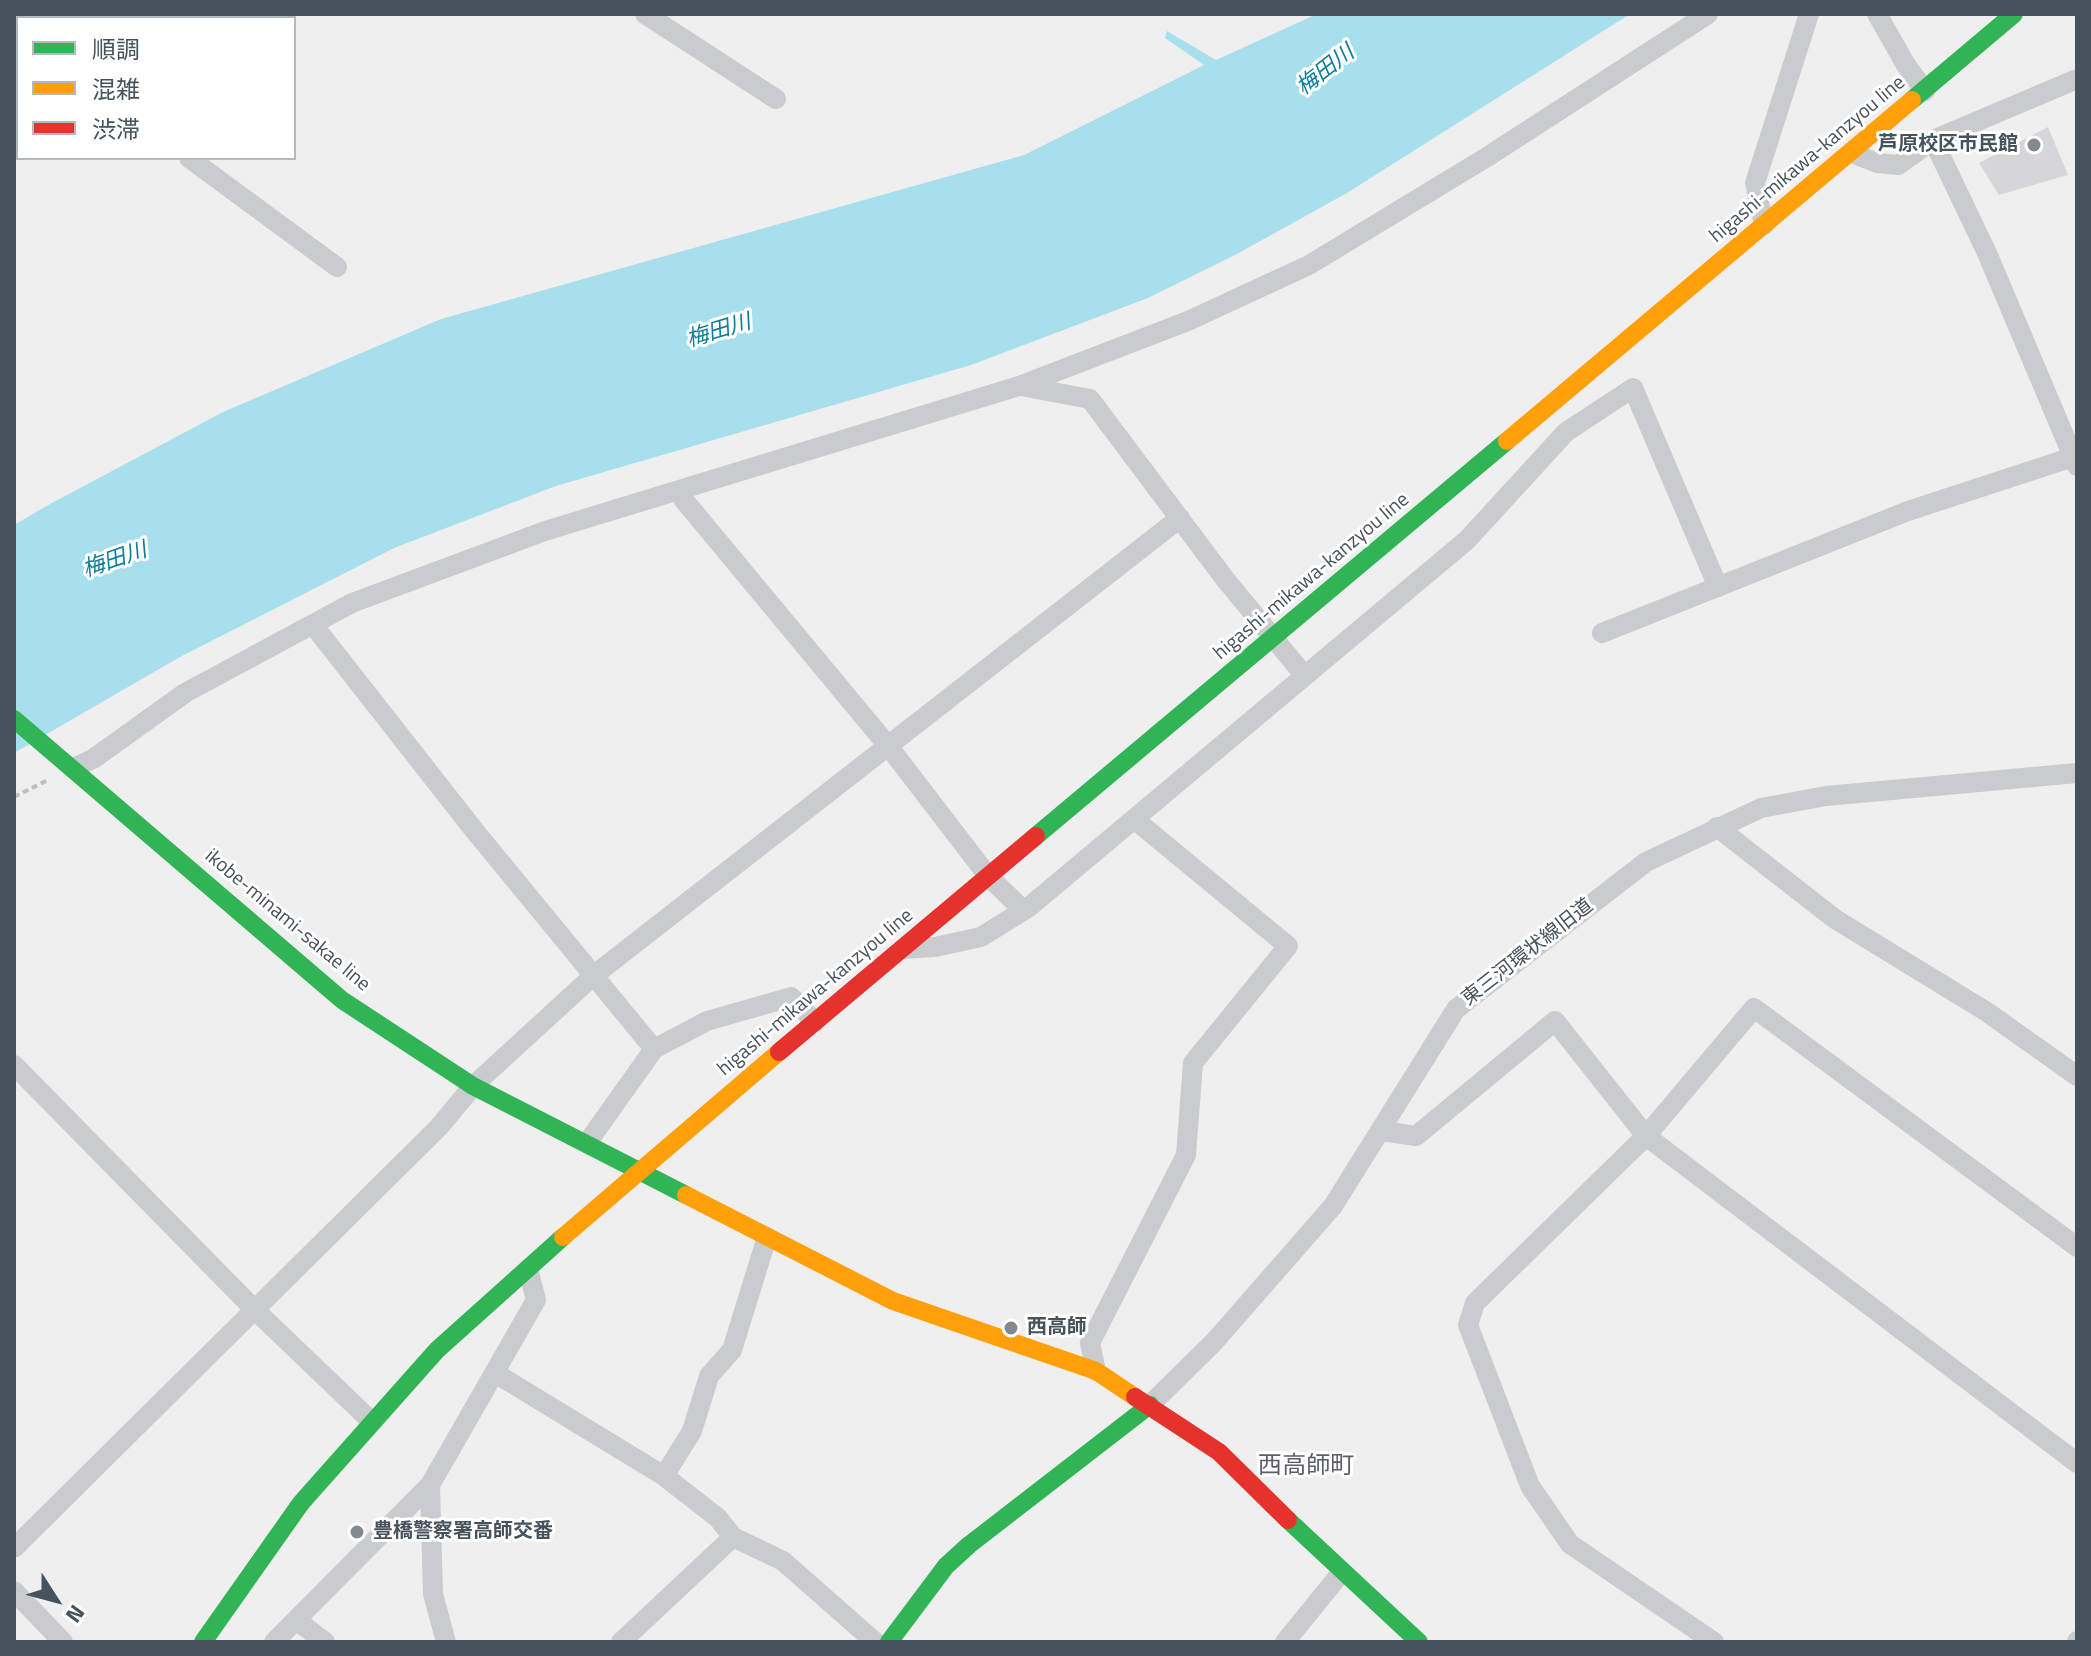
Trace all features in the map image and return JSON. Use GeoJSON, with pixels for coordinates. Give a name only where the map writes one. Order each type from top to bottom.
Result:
{"type":"FeatureCollection","features":[{"type":"Feature","properties":{"kind":"main road","name":"higashi-mikawa-kanzyou line"},"geometry":{"type":"LineString","coordinates":[[203,1642],[301,1503],[437,1350],[637,1172],[2014,14]]}},
{"type":"Feature","properties":{"kind":"main road","name":"ikobe-minami-sakae line"},"geometry":{"type":"LineString","coordinates":[[14,719],[342,1000],[473,1086],[587,1143],[637,1172]]}},
{"type":"Feature","properties":{"kind":"main road"},"geometry":{"type":"LineString","coordinates":[[637,1172],[893,1301],[1096,1371],[1219,1452],[1341,1573],[1419,1642]]}},
{"type":"Feature","properties":{"kind":"main road"},"geometry":{"type":"LineString","coordinates":[[889,1642],[946,1566],[969,1545],[1150,1405]]}},
{"type":"Feature","properties":{"kind":"street"},"geometry":{"type":"LineString","coordinates":[[645,14],[669,21],[776,99]]}},
{"type":"Feature","properties":{"kind":"street"},"geometry":{"type":"LineString","coordinates":[[73,768],[93,759],[185,693],[352,603],[545,531],[1019,386],[1188,321],[1309,265],[1487,157],[1708,14]]}},
{"type":"Feature","properties":{"kind":"street"},"geometry":{"type":"LineString","coordinates":[[1764,225],[1755,183],[1809,14]]}},
{"type":"Feature","properties":{"kind":"street"},"geometry":{"type":"LineString","coordinates":[[1877,14],[1925,91]]}},
{"type":"Feature","properties":{"kind":"street"},"geometry":{"type":"LineString","coordinates":[[1852,153],[1877,163],[1898,165],[1933,140],[2077,79]]}},
{"type":"Feature","properties":{"kind":"street"},"geometry":{"type":"LineString","coordinates":[[1602,633],[1908,511],[2075,462],[1987,253],[1933,140]]}},
{"type":"Feature","properties":{"kind":"street"},"geometry":{"type":"LineString","coordinates":[[192,160],[337,267]]}},
{"type":"Feature","properties":{"kind":"street"},"geometry":{"type":"LineString","coordinates":[[1019,386],[1090,399],[1304,675]]}},
{"type":"Feature","properties":{"kind":"street"},"geometry":{"type":"LineString","coordinates":[[903,949],[935,947],[981,937],[1023,910],[1467,540],[1566,432],[1633,388],[1718,587]]}},
{"type":"Feature","properties":{"kind":"street"},"geometry":{"type":"LineString","coordinates":[[683,491],[683,499],[889,747],[988,876],[1023,910]]}},
{"type":"Feature","properties":{"kind":"street"},"geometry":{"type":"LineString","coordinates":[[14,1548],[439,1127],[473,1086],[593,976],[1180,518]]}},
{"type":"Feature","properties":{"kind":"street"},"geometry":{"type":"LineString","coordinates":[[314,626],[654,1049]]}},
{"type":"Feature","properties":{"kind":"street","name":"東三河環状線旧道"},"geometry":{"type":"LineString","coordinates":[[1150,1405],[1214,1342],[1333,1206],[1456,1009],[1646,862],[1761,808],[1826,796],[2077,773]]}},
{"type":"Feature","properties":{"kind":"street"},"geometry":{"type":"LineString","coordinates":[[1096,1371],[1090,1343],[1186,1155],[1193,1063],[1288,946],[1134,819]]}},
{"type":"Feature","properties":{"kind":"street"},"geometry":{"type":"LineString","coordinates":[[1717,827],[1835,919],[1987,1012],[2077,1076]]}},
{"type":"Feature","properties":{"kind":"street"},"geometry":{"type":"LineString","coordinates":[[587,1143],[654,1049],[707,1021],[791,997],[815,1022]]}},
{"type":"Feature","properties":{"kind":"street"},"geometry":{"type":"LineString","coordinates":[[1714,1642],[1570,1544],[1530,1486],[1468,1325],[1475,1303],[1646,1136],[1754,1008],[2077,1247]]}},
{"type":"Feature","properties":{"kind":"street"},"geometry":{"type":"LineString","coordinates":[[1382,1131],[1416,1136],[1555,1021],[1646,1136],[2077,1463]]}},
{"type":"Feature","properties":{"kind":"street"},"geometry":{"type":"LineString","coordinates":[[14,1065],[254,1309],[371,1421]]}},
{"type":"Feature","properties":{"kind":"street"},"geometry":{"type":"LineString","coordinates":[[664,1476],[692,1431],[709,1376],[732,1350],[767,1237]]}},
{"type":"Feature","properties":{"kind":"street"},"geometry":{"type":"LineString","coordinates":[[274,1642],[430,1485],[536,1300],[528,1269]]}},
{"type":"Feature","properties":{"kind":"street"},"geometry":{"type":"LineString","coordinates":[[495,1373],[664,1476],[718,1518],[733,1537],[783,1561],[875,1642]]}},
{"type":"Feature","properties":{"kind":"street"},"geometry":{"type":"LineString","coordinates":[[430,1485],[433,1594],[446,1642]]}},
{"type":"Feature","properties":{"kind":"street"},"geometry":{"type":"LineString","coordinates":[[621,1642],[733,1537]]}},
{"type":"Feature","properties":{"kind":"street"},"geometry":{"type":"LineString","coordinates":[[1285,1642],[1341,1573]]}},
{"type":"Feature","properties":{"kind":"street"},"geometry":{"type":"LineString","coordinates":[[14,1591],[63,1642]]}},
{"type":"Feature","properties":{"kind":"street"},"geometry":{"type":"LineString","coordinates":[[296,1620],[325,1642]]}},
{"type":"Feature","properties":{"kind":"path"},"geometry":{"type":"LineString","coordinates":[[14,797],[73,768]]}},
{"type":"Feature","properties":{"kind":"water","name":"梅田川"},"geometry":{"type":"Polygon","coordinates":[[[1317,14],[1630,14],[1347,193],[1235,255],[1148,298],[971,365],[556,486],[394,548],[180,657],[14,753],[14,525],[50,504],[223,412],[441,319],[1024,155],[1204,65],[1165,38],[1167,31],[1216,60],[1317,14]]]}},
{"type":"Feature","properties":{"kind":"building","name":"芦原校区市民館"},"geometry":{"type":"Polygon","coordinates":[[[2048,127],[2068,175],[1999,195],[1979,163],[2048,127]]]}},
{"type":"Feature","properties":{"kind":"traffic: fast"},"geometry":{"type":"LineString","coordinates":[[1912,100],[2014,14]]}},
{"type":"Feature","properties":{"kind":"traffic: fast"},"geometry":{"type":"LineString","coordinates":[[1036,836],[1507,441]]}},
{"type":"Feature","properties":{"kind":"traffic: fast"},"geometry":{"type":"LineString","coordinates":[[14,719],[342,1000],[473,1086],[686,1195]]}},
{"type":"Feature","properties":{"kind":"traffic: fast"},"geometry":{"type":"LineString","coordinates":[[203,1642],[301,1503],[437,1350],[563,1237]]}},
{"type":"Feature","properties":{"kind":"traffic: fast"},"geometry":{"type":"LineString","coordinates":[[889,1642],[946,1566],[969,1545],[1150,1405]]}},
{"type":"Feature","properties":{"kind":"traffic: fast"},"geometry":{"type":"LineString","coordinates":[[1288,1520],[1419,1642]]}},
{"type":"Feature","properties":{"kind":"traffic: slow"},"geometry":{"type":"LineString","coordinates":[[1507,441],[1912,100]]}},
{"type":"Feature","properties":{"kind":"traffic: slow"},"geometry":{"type":"LineString","coordinates":[[563,1237],[779,1052]]}},
{"type":"Feature","properties":{"kind":"traffic: slow"},"geometry":{"type":"LineString","coordinates":[[686,1195],[893,1301],[1096,1371],[1135,1397]]}},
{"type":"Feature","properties":{"kind":"traffic: jam"},"geometry":{"type":"LineString","coordinates":[[779,1052],[1036,836]]}},
{"type":"Feature","properties":{"kind":"traffic: jam"},"geometry":{"type":"LineString","coordinates":[[1135,1397],[1219,1452],[1288,1520]]}},
{"type":"Feature","properties":{"kind":"place","name":"芦原校区市民館"},"geometry":{"type":"Point","coordinates":[2034,145]}},
{"type":"Feature","properties":{"kind":"place","name":"西高師"},"geometry":{"type":"Point","coordinates":[1011,1328]}},
{"type":"Feature","properties":{"kind":"place","name":"豊橋警察署高師交番"},"geometry":{"type":"Point","coordinates":[357,1532]}},
{"type":"Feature","properties":{"kind":"district","name":"西高師町"},"geometry":{"type":"Point","coordinates":[1306,1467]}}]}
